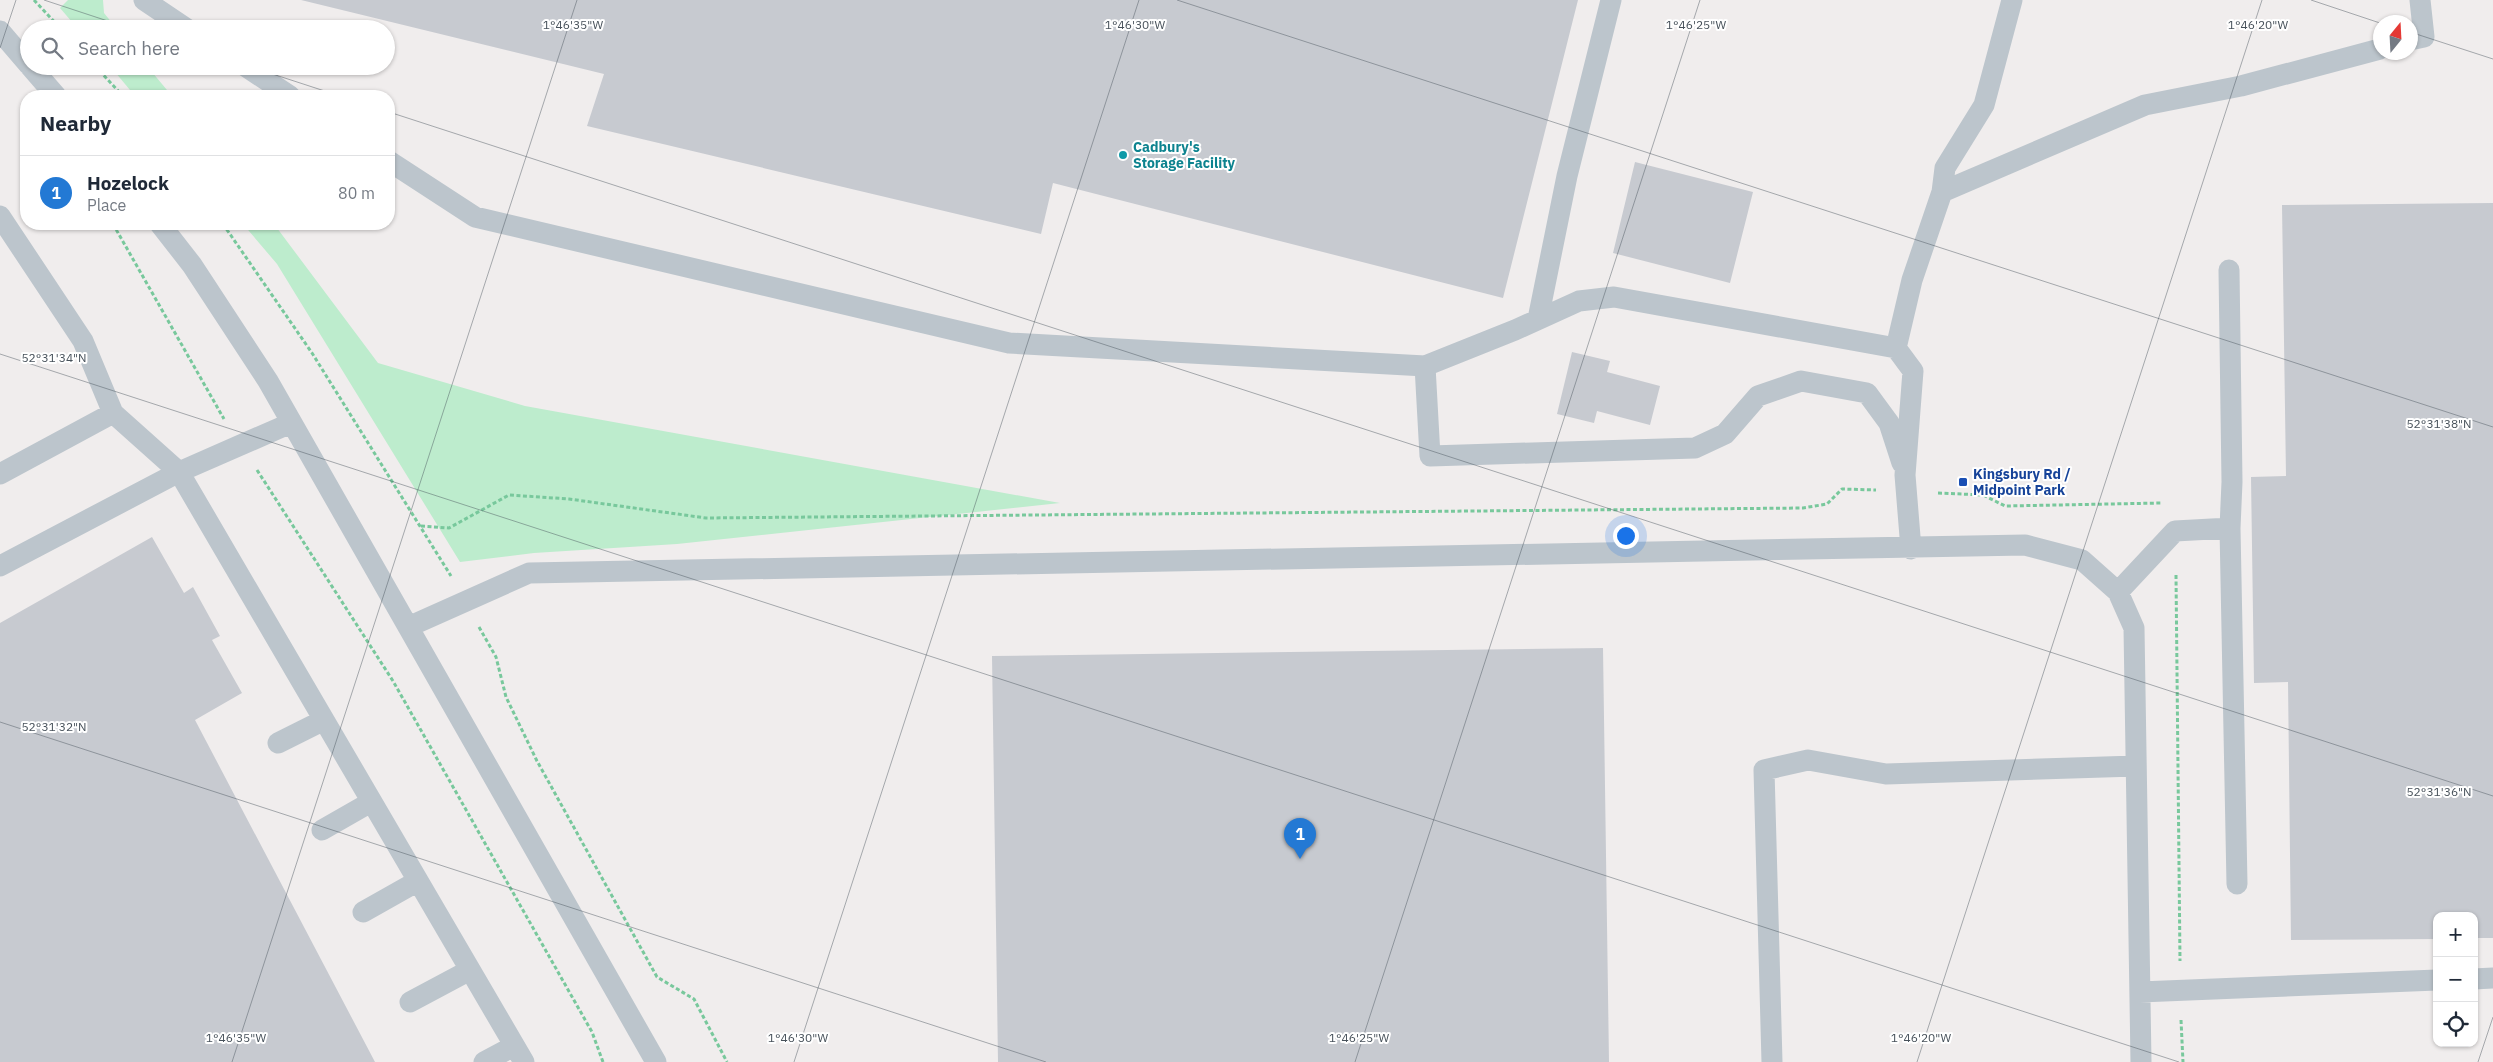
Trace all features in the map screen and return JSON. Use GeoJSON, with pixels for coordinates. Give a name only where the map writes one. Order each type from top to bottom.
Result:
{"type":"FeatureCollection","features":[{"type":"Feature","properties":{"kind":"lane"},"geometry":{"type":"LineString","coordinates":[[144,0],[174,20]]}},
{"type":"Feature","properties":{"kind":"lane"},"geometry":{"type":"LineString","coordinates":[[1538,320],[1567,176],[1611,0]]}},
{"type":"Feature","properties":{"kind":"lane"},"geometry":{"type":"LineString","coordinates":[[1896,348],[1912,280],[1942,192],[1946,168],[1984,105],[2012,0]]}},
{"type":"Feature","properties":{"kind":"lane"},"geometry":{"type":"LineString","coordinates":[[2418,38],[2424,37],[2420,0]]}},
{"type":"Feature","properties":{"kind":"lane"},"geometry":{"type":"LineString","coordinates":[[0,31],[20,55]]}},
{"type":"Feature","properties":{"kind":"lane"},"geometry":{"type":"LineString","coordinates":[[1942,192],[2144,105],[2241,86],[2373,50]]}},
{"type":"Feature","properties":{"kind":"lane"},"geometry":{"type":"LineString","coordinates":[[37,75],[51,90]]}},
{"type":"Feature","properties":{"kind":"lane"},"geometry":{"type":"LineString","coordinates":[[258,75],[281,90]]}},
{"type":"Feature","properties":{"kind":"lane"},"geometry":{"type":"LineString","coordinates":[[395,165],[475,217],[1010,343],[1425,366],[1538,320],[1579,301],[1614,297],[1896,348],[1914,371],[1905,475],[1911,549]]}},
{"type":"Feature","properties":{"kind":"lane"},"geometry":{"type":"LineString","coordinates":[[0,216],[83,341],[113,413],[179,472],[519,1054],[484,1062]]}},
{"type":"Feature","properties":{"kind":"lane"},"geometry":{"type":"LineString","coordinates":[[165,230],[192,265],[268,381],[656,1062]]}},
{"type":"Feature","properties":{"kind":"lane"},"geometry":{"type":"LineString","coordinates":[[2230,270],[2232,482],[2230,528],[2237,884]]}},
{"type":"Feature","properties":{"kind":"lane"},"geometry":{"type":"LineString","coordinates":[[1425,366],[1430,456],[1695,448],[1724,434],[1758,396],[1801,381],[1868,393],[1889,423],[1905,475]]}},
{"type":"Feature","properties":{"kind":"lane"},"geometry":{"type":"LineString","coordinates":[[0,474],[113,413]]}},
{"type":"Feature","properties":{"kind":"lane"},"geometry":{"type":"LineString","coordinates":[[0,566],[179,472],[291,423]]}},
{"type":"Feature","properties":{"kind":"lane"},"geometry":{"type":"LineString","coordinates":[[2118,592],[2175,530],[2230,528]]}},
{"type":"Feature","properties":{"kind":"lane"},"geometry":{"type":"LineString","coordinates":[[408,627],[530,572],[2025,546],[2082,560],[2118,592],[2134,628],[2142,1062]]}},
{"type":"Feature","properties":{"kind":"lane"},"geometry":{"type":"LineString","coordinates":[[278,743],[324,720]]}},
{"type":"Feature","properties":{"kind":"lane"},"geometry":{"type":"LineString","coordinates":[[1772,1062],[1764,770],[1808,760],[1886,774],[2136,766]]}},
{"type":"Feature","properties":{"kind":"lane"},"geometry":{"type":"LineString","coordinates":[[322,830],[371,802]]}},
{"type":"Feature","properties":{"kind":"lane"},"geometry":{"type":"LineString","coordinates":[[363,912],[418,881]]}},
{"type":"Feature","properties":{"kind":"lane"},"geometry":{"type":"LineString","coordinates":[[410,1002],[470,970]]}},
{"type":"Feature","properties":{"kind":"lane"},"geometry":{"type":"LineString","coordinates":[[2478,979],[2493,978]]}},
{"type":"Feature","properties":{"kind":"lane"},"geometry":{"type":"LineString","coordinates":[[2140,992],[2433,980]]}},
{"type":"Feature","properties":{"kind":"path"},"geometry":{"type":"LineString","coordinates":[[34,0],[53,20]]}},
{"type":"Feature","properties":{"kind":"path"},"geometry":{"type":"LineString","coordinates":[[103,75],[117,90]]}},
{"type":"Feature","properties":{"kind":"path"},"geometry":{"type":"LineString","coordinates":[[116,230],[211,399],[393,681],[592,1032],[603,1062]]}},
{"type":"Feature","properties":{"kind":"path"},"geometry":{"type":"LineString","coordinates":[[227,230],[312,353],[466,602],[496,657],[506,697],[538,761],[657,977],[694,999],[727,1062]]}},
{"type":"Feature","properties":{"kind":"green space"},"geometry":{"type":"Polygon","coordinates":[[[68,0],[103,0],[104,13],[110,20],[70,20],[60,8],[68,0]]]}},
{"type":"Feature","properties":{"kind":"green space"},"geometry":{"type":"Polygon","coordinates":[[[118,75],[154,75],[167,90],[130,90],[118,75]]]}},
{"type":"Feature","properties":{"kind":"green space"},"geometry":{"type":"Polygon","coordinates":[[[248,230],[278,230],[378,363],[525,406],[1060,503],[677,544],[534,553],[460,562],[277,264],[248,230]]]}},
{"type":"Feature","properties":{"kind":"building","name":"Cadbury's Storage Facility"},"geometry":{"type":"Polygon","coordinates":[[[301,0],[1578,0],[1503,298],[1053,183],[1041,234],[587,126],[604,74],[395,23],[395,20],[383,20],[301,0]]]}},
{"type":"Feature","properties":{"kind":"building"},"geometry":{"type":"Polygon","coordinates":[[[1635,162],[1753,192],[1730,283],[1613,253],[1635,162]]]}},
{"type":"Feature","properties":{"kind":"building"},"geometry":{"type":"Polygon","coordinates":[[[2493,203],[2493,938],[2478,938],[2478,912],[2433,912],[2433,939],[2291,940],[2288,682],[2254,683],[2251,477],[2286,476],[2282,205],[2493,203]]]}},
{"type":"Feature","properties":{"kind":"building"},"geometry":{"type":"Polygon","coordinates":[[[1572,352],[1610,361],[1607,372],[1660,386],[1650,425],[1597,411],[1594,423],[1557,414],[1572,352]]]}},
{"type":"Feature","properties":{"kind":"building"},"geometry":{"type":"Polygon","coordinates":[[[152,537],[184,593],[193,587],[220,636],[212,640],[242,693],[195,720],[375,1062],[0,1062],[0,623],[152,537]]]}},
{"type":"Feature","properties":{"kind":"building"},"geometry":{"type":"Polygon","coordinates":[[[1603,648],[1609,1062],[998,1062],[992,656],[1603,648]]]}},
{"type":"Feature","properties":{"kind":"place","name":"Cadbury's Storage Facility"},"geometry":{"type":"Point","coordinates":[1123,155]}},
{"type":"Feature","properties":{"kind":"place","name":"Kingsbury Rd / Midpoint Park"},"geometry":{"type":"Point","coordinates":[1963,482]}},
{"type":"Feature","properties":{"kind":"place","name":"Hozelock"},"geometry":{"type":"Point","coordinates":[1300,859]}}]}
